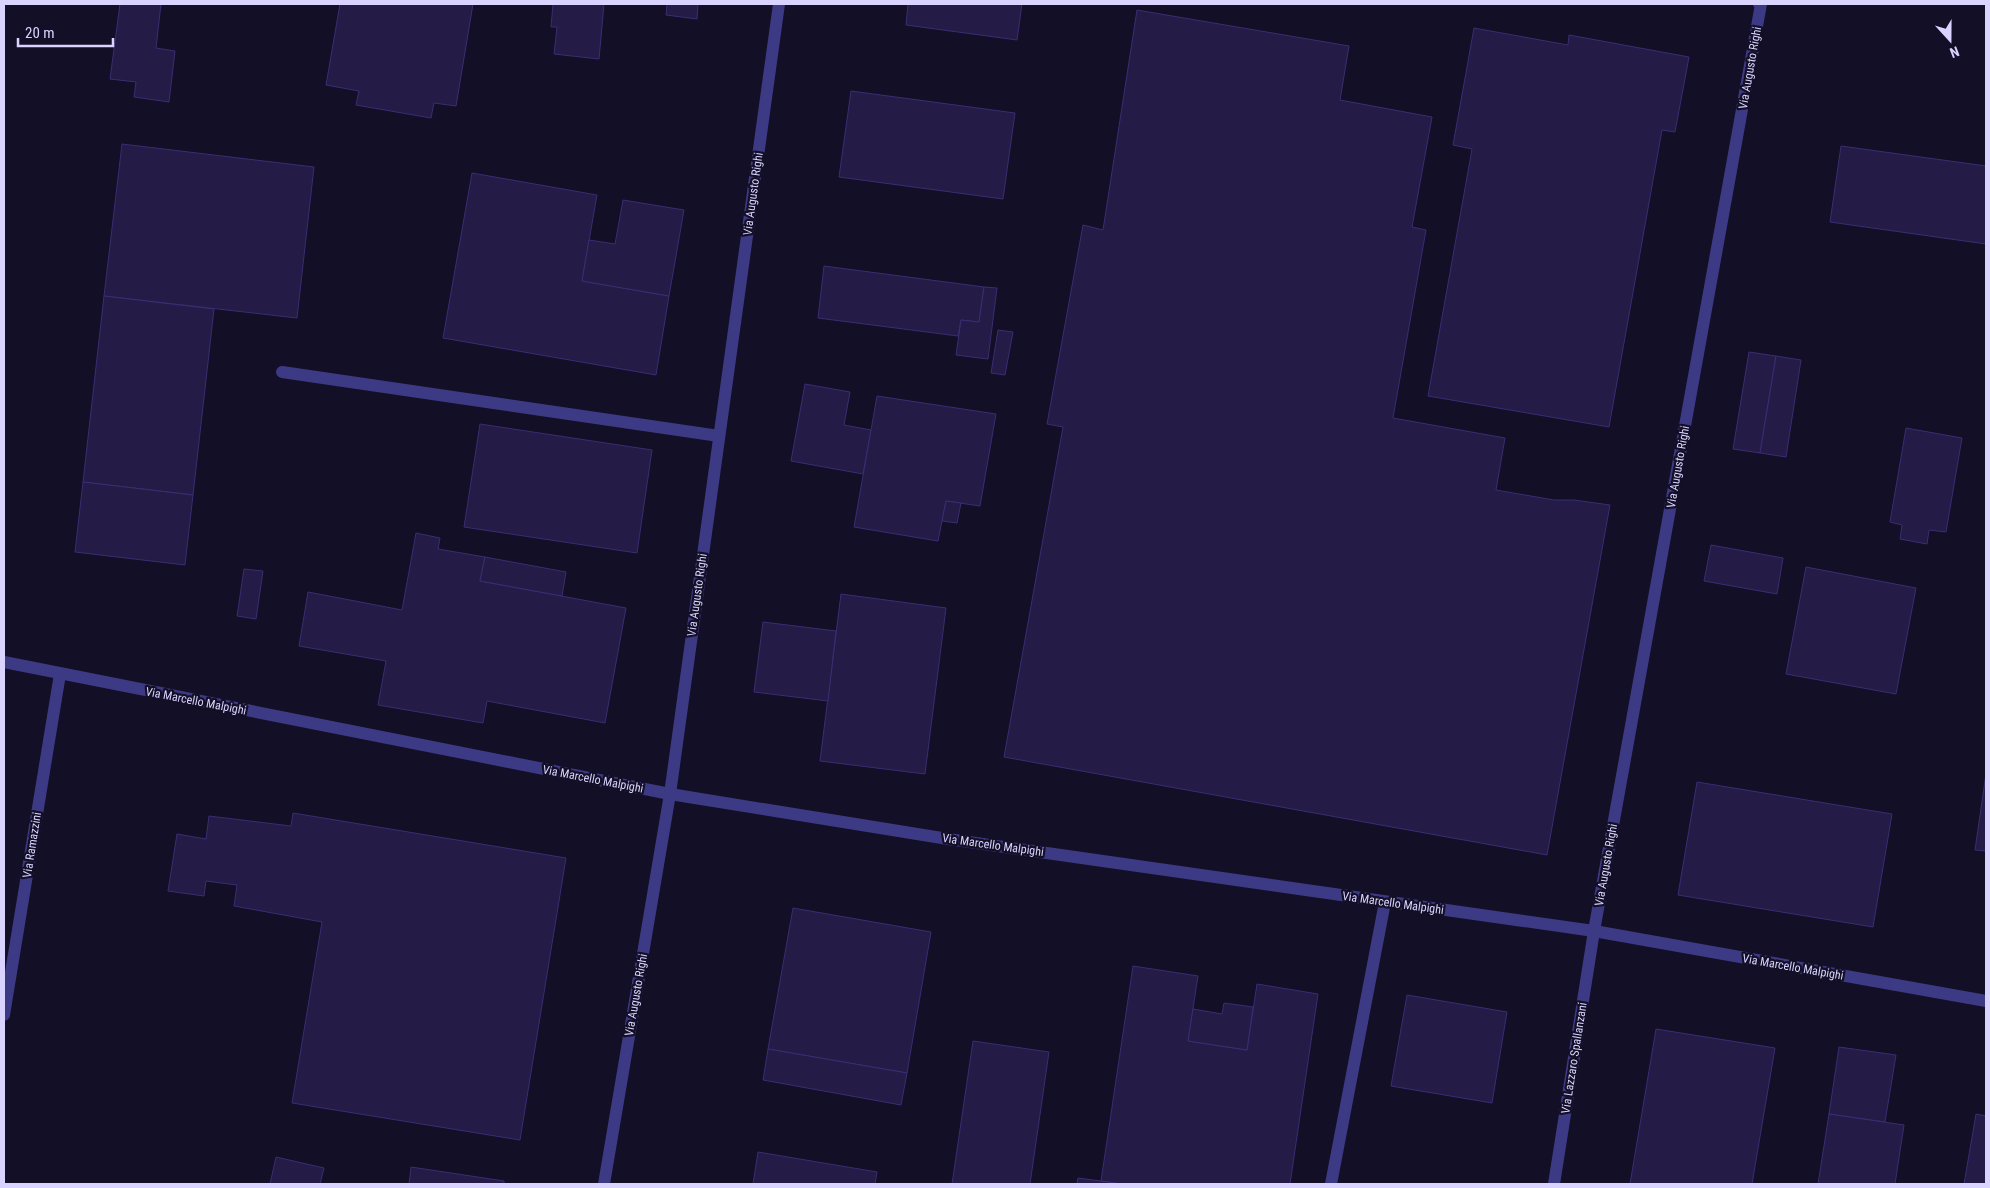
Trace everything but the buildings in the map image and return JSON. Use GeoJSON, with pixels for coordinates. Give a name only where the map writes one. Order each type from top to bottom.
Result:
{"type":"FeatureCollection","features":[{"type":"Feature","properties":{"kind":"street","name":"Via Augusto Righi"},"geometry":{"type":"LineString","coordinates":[[604,1184],[670,794],[780,4]]}},
{"type":"Feature","properties":{"kind":"street","name":"Via Augusto Righi"},"geometry":{"type":"LineString","coordinates":[[1594,931],[1761,4],[1759,4]]}},
{"type":"Feature","properties":{"kind":"street"},"geometry":{"type":"LineString","coordinates":[[282,372],[719,436]]}},
{"type":"Feature","properties":{"kind":"street","name":"Via Marcello Malpighi"},"geometry":{"type":"LineString","coordinates":[[4,662],[670,794],[948,839],[1594,931],[1986,1001]]}},
{"type":"Feature","properties":{"kind":"street","name":"Via Ramazzini"},"geometry":{"type":"LineString","coordinates":[[4,1015],[60,674]]}},
{"type":"Feature","properties":{"kind":"street"},"geometry":{"type":"LineString","coordinates":[[1331,1184],[1385,902]]}},
{"type":"Feature","properties":{"kind":"street","name":"Via Lazzaro Spallanzani"},"geometry":{"type":"LineString","coordinates":[[1554,1184],[1594,931]]}}]}
